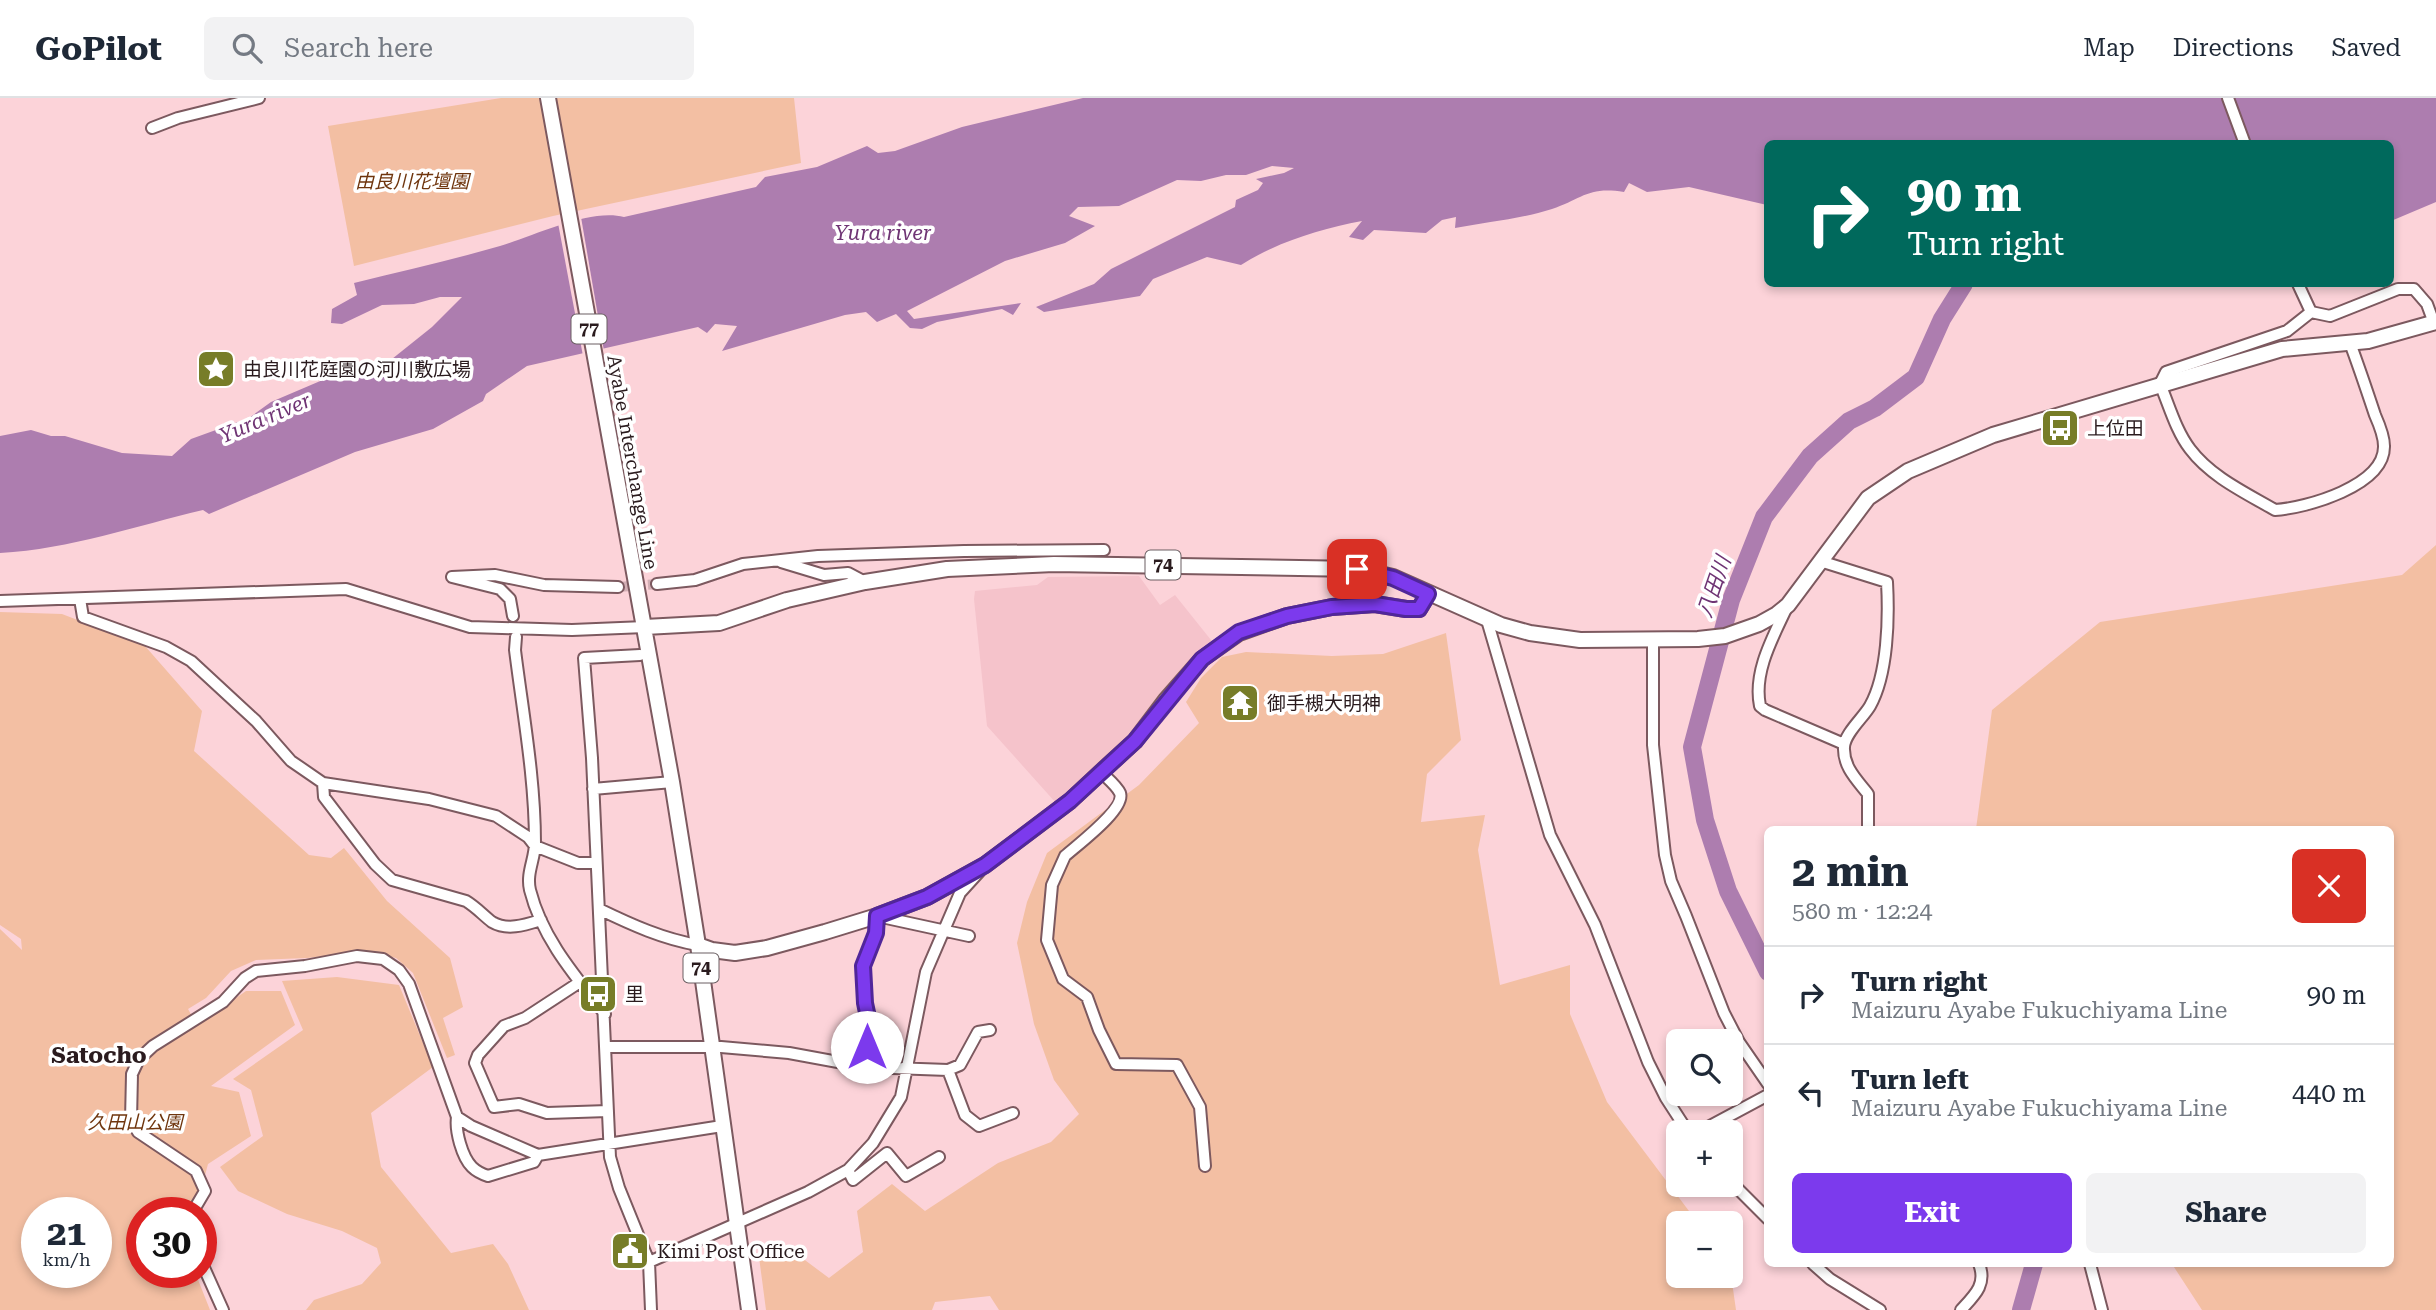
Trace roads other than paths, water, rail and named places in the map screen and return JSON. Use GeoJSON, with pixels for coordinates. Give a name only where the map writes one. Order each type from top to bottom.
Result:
{"type":"FeatureCollection","features":[{"type":"Feature","properties":{"kind":"main road","name":"Ayabe Interchange Line"},"geometry":{"type":"LineString","coordinates":[[548,98],[645,627]]}},
{"type":"Feature","properties":{"kind":"main road","name":"74"},"geometry":{"type":"LineString","coordinates":[[749,1310],[698,945],[645,627],[719,623],[787,600],[865,582],[947,569],[1054,564],[1357,569],[1393,578],[1487,620],[1530,633],[1580,640],[1725,636],[1752,628],[1783,609],[1868,498],[1908,471],[1993,435],[2282,349],[2350,344],[2398,334],[2435,322]]}},
{"type":"Feature","properties":{"kind":"main road","name":"74"},"geometry":{"type":"LineString","coordinates":[[698,945],[735,953],[767,948],[877,916],[927,897],[985,865],[1070,801],[1135,741],[1202,659],[1239,632],[1287,616],[1332,607],[1375,604],[1419,609],[1428,594]]}},
{"type":"Feature","properties":{"kind":"street"},"geometry":{"type":"LineString","coordinates":[[152,128],[178,118],[259,98]]}},
{"type":"Feature","properties":{"kind":"street"},"geometry":{"type":"LineString","coordinates":[[2228,98],[2244,140]]}},
{"type":"Feature","properties":{"kind":"street"},"geometry":{"type":"LineString","coordinates":[[2299,287],[2311,312],[2330,316],[2398,289],[2414,289],[2427,304],[2435,322]]}},
{"type":"Feature","properties":{"kind":"street"},"geometry":{"type":"LineString","coordinates":[[2311,312],[2287,331],[2166,372],[2160,384],[2184,440],[2191,451],[2214,473],[2275,510],[2312,504],[2368,477],[2385,447],[2350,344]]}},
{"type":"Feature","properties":{"kind":"street"},"geometry":{"type":"LineString","coordinates":[[657,584],[695,580],[743,564],[818,555],[1104,550]]}},
{"type":"Feature","properties":{"kind":"street"},"geometry":{"type":"LineString","coordinates":[[774,560],[824,575],[848,573],[865,582]]}},
{"type":"Feature","properties":{"kind":"street"},"geometry":{"type":"LineString","coordinates":[[1820,561],[1886,582],[1888,614],[1882,667],[1876,691],[1871,705],[1844,744],[1849,771],[1868,794],[1868,826]]}},
{"type":"Feature","properties":{"kind":"street"},"geometry":{"type":"LineString","coordinates":[[513,616],[510,598],[500,589],[452,577],[495,575],[544,585],[618,587]]}},
{"type":"Feature","properties":{"kind":"street"},"geometry":{"type":"LineString","coordinates":[[0,601],[346,589],[470,627],[572,630],[645,627]]}},
{"type":"Feature","properties":{"kind":"street"},"geometry":{"type":"LineString","coordinates":[[80,599],[83,617],[166,647],[191,661],[256,721],[291,761],[323,783],[429,799],[496,816],[528,837],[535,846],[578,863],[596,863]]}},
{"type":"Feature","properties":{"kind":"street"},"geometry":{"type":"LineString","coordinates":[[1783,609],[1766,651],[1760,706],[1844,744]]}},
{"type":"Feature","properties":{"kind":"street"},"geometry":{"type":"LineString","coordinates":[[1487,620],[1550,835],[1595,925],[1648,1062],[1680,1120]]}},
{"type":"Feature","properties":{"kind":"street"},"geometry":{"type":"LineString","coordinates":[[516,636],[515,650],[530,768],[535,846],[528,873],[529,889],[551,940],[605,1014]]}},
{"type":"Feature","properties":{"kind":"street"},"geometry":{"type":"LineString","coordinates":[[1653,640],[1653,745],[1665,855],[1671,881],[1724,1013],[1739,1042],[1764,1078]]}},
{"type":"Feature","properties":{"kind":"street"},"geometry":{"type":"LineString","coordinates":[[640,655],[584,658],[600,909],[610,1157],[619,1188],[649,1262],[651,1310]]}},
{"type":"Feature","properties":{"kind":"street"},"geometry":{"type":"LineString","coordinates":[[1101,772],[1119,792],[1121,800],[1114,813],[1062,861],[1052,885],[1047,940],[1063,979],[1087,997],[1098,1030],[1116,1065],[1177,1066],[1200,1107],[1205,1166]]}},
{"type":"Feature","properties":{"kind":"street"},"geometry":{"type":"LineString","coordinates":[[593,789],[672,782]]}},
{"type":"Feature","properties":{"kind":"street"},"geometry":{"type":"LineString","coordinates":[[323,783],[324,797],[374,864],[392,880],[466,901],[477,907],[491,921],[504,927],[526,925],[541,920]]}},
{"type":"Feature","properties":{"kind":"street"},"geometry":{"type":"LineString","coordinates":[[649,1262],[808,1192],[848,1170],[873,1143],[901,1097],[926,972],[942,931],[960,893],[985,865]]}},
{"type":"Feature","properties":{"kind":"street"},"geometry":{"type":"LineString","coordinates":[[600,909],[632,926],[671,940],[698,945]]}},
{"type":"Feature","properties":{"kind":"street"},"geometry":{"type":"LineString","coordinates":[[864,1067],[870,1027],[865,1003],[863,966],[876,933],[877,916],[970,936]]}},
{"type":"Feature","properties":{"kind":"street"},"geometry":{"type":"LineString","coordinates":[[201,1197],[205,1191],[196,1171],[138,1132],[131,1120],[132,1074],[139,1059],[153,1046],[223,1002],[245,978],[256,971],[305,966],[357,956],[383,958],[398,970],[409,984],[457,1117],[456,1128],[469,1164],[475,1171],[488,1176],[534,1162],[538,1155]]}},
{"type":"Feature","properties":{"kind":"street"},"geometry":{"type":"LineString","coordinates":[[580,982],[525,1018],[504,1026],[478,1055],[475,1063],[494,1107],[519,1104],[548,1113],[608,1111]]}},
{"type":"Feature","properties":{"kind":"street"},"geometry":{"type":"LineString","coordinates":[[606,1047],[711,1047],[789,1053],[864,1067],[948,1070],[960,1065],[978,1032],[990,1030]]}},
{"type":"Feature","properties":{"kind":"street"},"geometry":{"type":"LineString","coordinates":[[948,1070],[965,1115],[979,1126],[1013,1113]]}},
{"type":"Feature","properties":{"kind":"street"},"geometry":{"type":"LineString","coordinates":[[1721,1120],[1764,1097]]}},
{"type":"Feature","properties":{"kind":"street"},"geometry":{"type":"LineString","coordinates":[[457,1117],[471,1126],[538,1155],[722,1126]]}},
{"type":"Feature","properties":{"kind":"street"},"geometry":{"type":"LineString","coordinates":[[848,1170],[853,1181],[887,1153],[906,1176],[939,1157]]}},
{"type":"Feature","properties":{"kind":"street"},"geometry":{"type":"LineString","coordinates":[[1743,1194],[1764,1215]]}},
{"type":"Feature","properties":{"kind":"street"},"geometry":{"type":"LineString","coordinates":[[1816,1267],[1830,1279],[1880,1310]]}},
{"type":"Feature","properties":{"kind":"street"},"geometry":{"type":"LineString","coordinates":[[1961,1310],[1978,1292],[1983,1279],[1980,1267]]}},
{"type":"Feature","properties":{"kind":"street"},"geometry":{"type":"LineString","coordinates":[[2091,1267],[2102,1310]]}},
{"type":"Feature","properties":{"kind":"street"},"geometry":{"type":"LineString","coordinates":[[213,1288],[223,1310]]}},
{"type":"Feature","properties":{"kind":"water","name":"Yura river"},"geometry":{"type":"Polygon","coordinates":[[[1083,98],[2436,98],[2436,202],[2394,220],[2394,140],[1764,140],[1764,204],[1689,187],[1647,192],[1629,183],[1624,192],[1593,192],[1552,209],[1516,218],[1455,228],[1456,217],[1442,220],[1426,233],[1374,230],[1363,240],[1349,237],[1362,221],[1346,224],[1284,243],[1241,265],[1207,257],[1153,279],[1140,296],[1044,312],[1036,307],[1094,284],[1111,269],[1235,207],[1236,200],[1258,190],[1263,183],[1256,179],[1294,168],[1272,166],[1246,175],[1226,175],[1201,181],[1177,180],[1119,206],[1078,207],[1069,216],[1095,226],[1065,243],[1005,261],[907,311],[914,319],[1021,303],[1013,315],[1002,309],[937,322],[922,329],[910,328],[896,314],[877,322],[866,312],[845,315],[722,351],[737,326],[715,324],[707,333],[698,327],[527,366],[486,394],[483,401],[433,429],[355,452],[209,514],[203,510],[78,542],[0,553],[0,436],[31,430],[51,436],[65,436],[122,453],[172,456],[191,439],[249,418],[271,402],[332,376],[387,363],[432,327],[462,297],[440,297],[414,304],[382,305],[342,324],[331,323],[332,309],[357,295],[354,283],[500,246],[562,224],[595,216],[624,217],[756,187],[765,177],[817,167],[867,146],[878,153],[895,151],[962,127],[1083,98]]]}},
{"type":"Feature","properties":{"kind":"waterway","name":"八田川"},"geometry":{"type":"LineString","coordinates":[[1764,964],[1728,891],[1705,820],[1692,747],[1731,600],[1764,517],[1810,456],[1849,421],[1875,408],[1916,377],[1942,319],[1962,287]]}},
{"type":"Feature","properties":{"kind":"waterway","name":"八田川"},"geometry":{"type":"LineString","coordinates":[[2021,1310],[2033,1267]]}},
{"type":"Feature","properties":{"kind":"tunnel"},"geometry":{"type":"LineString","coordinates":[[618,587],[657,584]]}},
{"type":"Feature","properties":{"kind":"place","name":"由良川花庭園の河川敷広場"},"geometry":{"type":"Point","coordinates":[216,369]}},
{"type":"Feature","properties":{"kind":"place","name":"上位田"},"geometry":{"type":"Point","coordinates":[2060,428]}},
{"type":"Feature","properties":{"kind":"place","name":"御手槻大明神"},"geometry":{"type":"Point","coordinates":[1240,703]}},
{"type":"Feature","properties":{"kind":"place","name":"里"},"geometry":{"type":"Point","coordinates":[598,994]}},
{"type":"Feature","properties":{"kind":"place","name":"Kimi Post Office"},"geometry":{"type":"Point","coordinates":[630,1251]}},
{"type":"Feature","properties":{"kind":"district","name":"Satocho"},"geometry":{"type":"Point","coordinates":[99,1055]}},
{"type":"Feature","properties":{"kind":"park label","name":"由良川花壇園"},"geometry":{"type":"Point","coordinates":[412,181]}},
{"type":"Feature","properties":{"kind":"park label","name":"久田山公園"},"geometry":{"type":"Point","coordinates":[135,1122]}}]}
